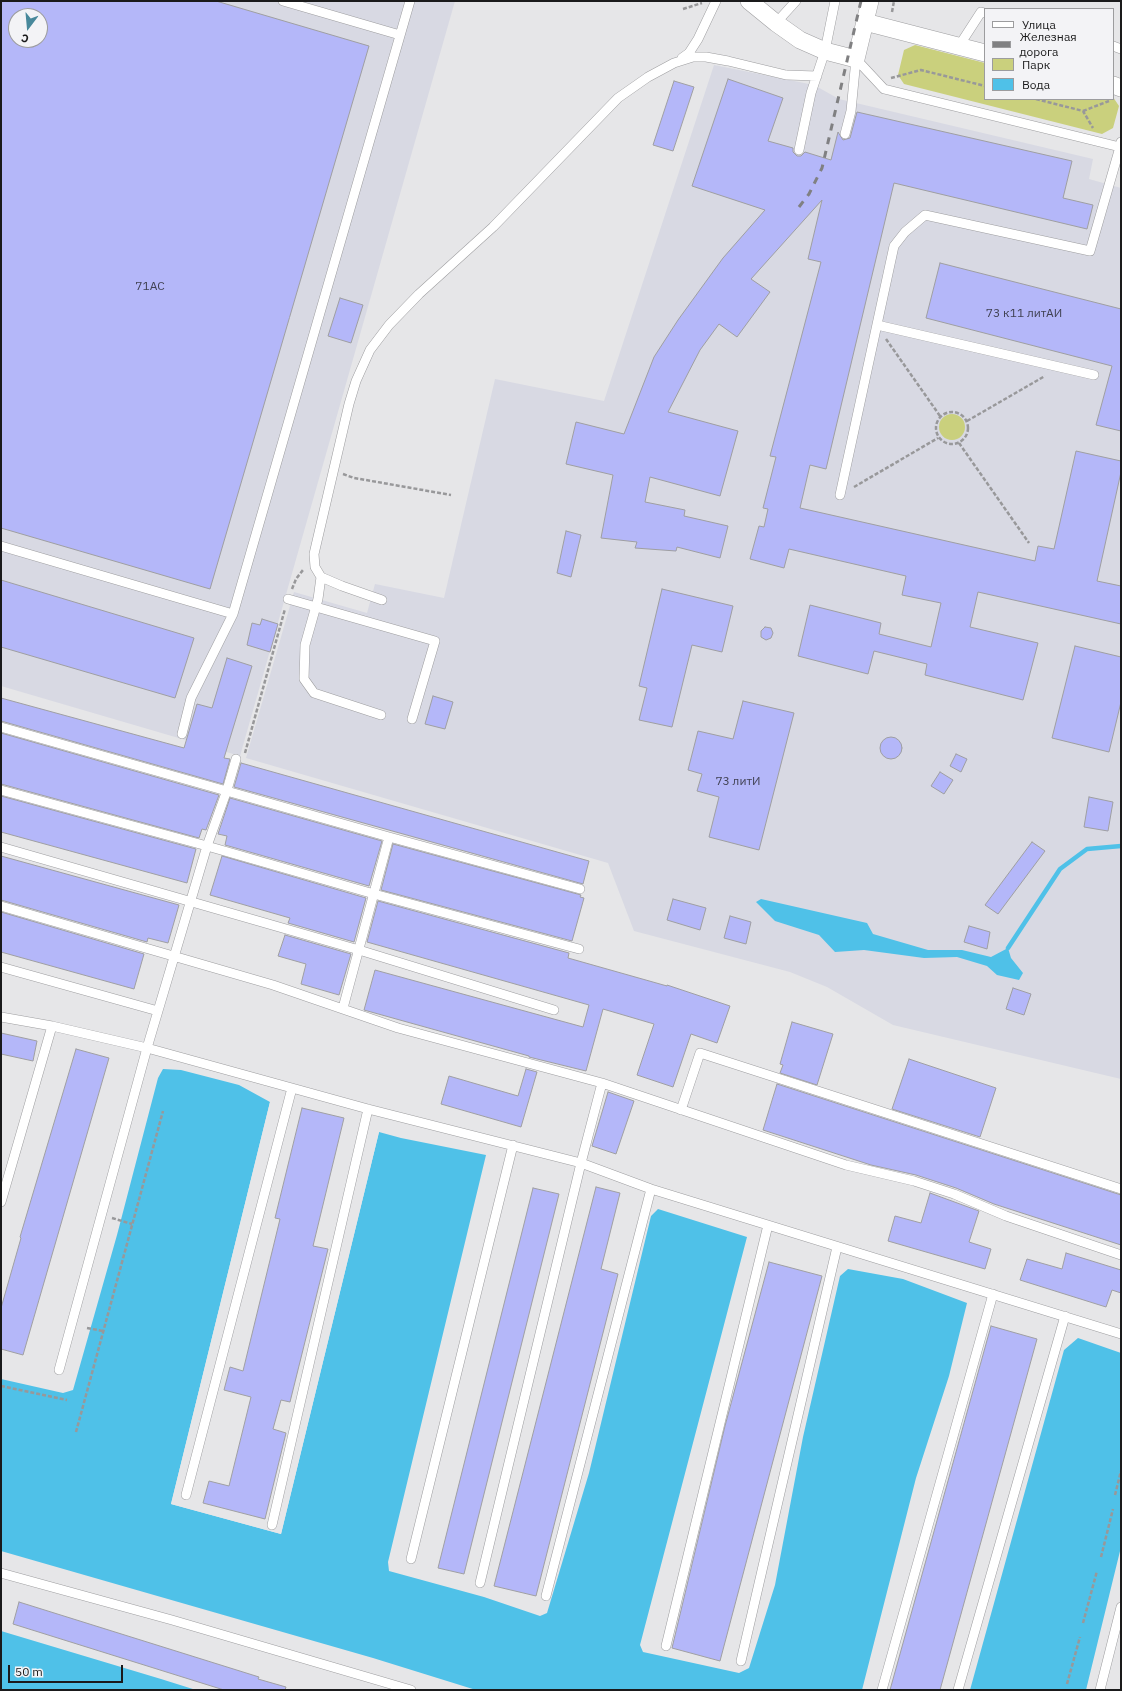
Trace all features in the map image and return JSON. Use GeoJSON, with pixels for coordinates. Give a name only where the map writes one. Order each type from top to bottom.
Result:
{"type":"FeatureCollection","features":[{"type":"Feature","properties":{"kind":"street"},"geometry":{"type":"LineString","coordinates":[[749,1],[800,40],[825,51],[856,59],[870,1]]}},
{"type":"Feature","properties":{"kind":"street"},"geometry":{"type":"LineString","coordinates":[[865,22],[984,53]]}},
{"type":"Feature","properties":{"kind":"lane"},"geometry":{"type":"LineString","coordinates":[[283,1],[400,35]]}},
{"type":"Feature","properties":{"kind":"lane"},"geometry":{"type":"LineString","coordinates":[[182,734],[191,698],[233,614],[410,1]]}},
{"type":"Feature","properties":{"kind":"lane"},"geometry":{"type":"LineString","coordinates":[[382,600],[349,589],[321,577],[315,567],[314,554],[333,470],[356,382],[370,350],[389,325],[419,294],[493,227],[618,98],[637,84],[674,63],[688,53],[698,40],[716,1]]}},
{"type":"Feature","properties":{"kind":"lane"},"geometry":{"type":"LineString","coordinates":[[776,23],[796,1]]}},
{"type":"Feature","properties":{"kind":"lane"},"geometry":{"type":"LineString","coordinates":[[799,150],[812,93],[825,51],[835,1]]}},
{"type":"Feature","properties":{"kind":"lane"},"geometry":{"type":"LineString","coordinates":[[958,46],[981,12],[984,13]]}},
{"type":"Feature","properties":{"kind":"lane"},"geometry":{"type":"LineString","coordinates":[[674,63],[693,56],[706,57],[786,74],[818,76]]}},
{"type":"Feature","properties":{"kind":"lane"},"geometry":{"type":"LineString","coordinates":[[840,494],[894,246],[905,232],[925,215],[1090,251],[1120,145],[1102,142],[884,89],[856,59]]}},
{"type":"Feature","properties":{"kind":"lane"},"geometry":{"type":"LineString","coordinates":[[845,134],[851,110],[856,59]]}},
{"type":"Feature","properties":{"kind":"lane"},"geometry":{"type":"LineString","coordinates":[[877,326],[1094,375]]}},
{"type":"Feature","properties":{"kind":"lane"},"geometry":{"type":"LineString","coordinates":[[1,546],[233,614]]}},
{"type":"Feature","properties":{"kind":"lane"},"geometry":{"type":"LineString","coordinates":[[321,577],[316,607],[305,645],[304,679],[314,693],[381,715]]}},
{"type":"Feature","properties":{"kind":"lane"},"geometry":{"type":"LineString","coordinates":[[288,599],[435,641],[412,719]]}},
{"type":"Feature","properties":{"kind":"lane"},"geometry":{"type":"LineString","coordinates":[[1,726],[389,837],[580,889]]}},
{"type":"Feature","properties":{"kind":"lane"},"geometry":{"type":"LineString","coordinates":[[59,1370],[158,1011],[207,846],[227,790],[236,759]]}},
{"type":"Feature","properties":{"kind":"lane"},"geometry":{"type":"LineString","coordinates":[[1,790],[207,846],[374,894],[579,949]]}},
{"type":"Feature","properties":{"kind":"lane"},"geometry":{"type":"LineString","coordinates":[[344,1008],[389,837]]}},
{"type":"Feature","properties":{"kind":"lane"},"geometry":{"type":"LineString","coordinates":[[1,847],[359,950],[554,1010]]}},
{"type":"Feature","properties":{"kind":"lane"},"geometry":{"type":"LineString","coordinates":[[1,906],[273,985],[344,1008],[398,1028],[602,1083],[846,1165],[914,1181],[954,1194],[1006,1216],[1121,1255]]}},
{"type":"Feature","properties":{"kind":"lane"},"geometry":{"type":"LineString","coordinates":[[1,967],[158,1011]]}},
{"type":"Feature","properties":{"kind":"lane"},"geometry":{"type":"LineString","coordinates":[[1,1017],[52,1026],[148,1048],[368,1109],[581,1162],[650,1188],[837,1248],[1121,1334]]}},
{"type":"Feature","properties":{"kind":"lane"},"geometry":{"type":"LineString","coordinates":[[1,1202],[52,1026]]}},
{"type":"Feature","properties":{"kind":"lane"},"geometry":{"type":"LineString","coordinates":[[681,1110],[700,1053],[1121,1190]]}},
{"type":"Feature","properties":{"kind":"lane"},"geometry":{"type":"LineString","coordinates":[[480,1583],[581,1162],[602,1083]]}},
{"type":"Feature","properties":{"kind":"lane"},"geometry":{"type":"LineString","coordinates":[[186,1495],[292,1088]]}},
{"type":"Feature","properties":{"kind":"lane"},"geometry":{"type":"LineString","coordinates":[[272,1525],[368,1109]]}},
{"type":"Feature","properties":{"kind":"lane"},"geometry":{"type":"LineString","coordinates":[[411,1559],[513,1145]]}},
{"type":"Feature","properties":{"kind":"lane"},"geometry":{"type":"LineString","coordinates":[[546,1596],[650,1188]]}},
{"type":"Feature","properties":{"kind":"lane"},"geometry":{"type":"LineString","coordinates":[[666,1646],[768,1225]]}},
{"type":"Feature","properties":{"kind":"lane"},"geometry":{"type":"LineString","coordinates":[[741,1661],[837,1248]]}},
{"type":"Feature","properties":{"kind":"lane"},"geometry":{"type":"LineString","coordinates":[[882,1690],[993,1294]]}},
{"type":"Feature","properties":{"kind":"lane"},"geometry":{"type":"LineString","coordinates":[[958,1690],[1065,1316]]}},
{"type":"Feature","properties":{"kind":"lane"},"geometry":{"type":"LineString","coordinates":[[1,1573],[172,1620],[411,1690]]}},
{"type":"Feature","properties":{"kind":"lane"},"geometry":{"type":"LineString","coordinates":[[1100,1690],[1121,1607]]}},
{"type":"Feature","properties":{"kind":"path"},"geometry":{"type":"LineString","coordinates":[[683,9],[708,1]]}},
{"type":"Feature","properties":{"kind":"path"},"geometry":{"type":"LineString","coordinates":[[878,82],[921,70],[984,86]]}},
{"type":"Feature","properties":{"kind":"path"},"geometry":{"type":"LineString","coordinates":[[1040,100],[1083,111],[1102,142]]}},
{"type":"Feature","properties":{"kind":"path"},"geometry":{"type":"LineString","coordinates":[[1083,111],[1101,100]]}},
{"type":"Feature","properties":{"kind":"path"},"geometry":{"type":"LineString","coordinates":[[877,326],[940,416]]}},
{"type":"Feature","properties":{"kind":"path"},"geometry":{"type":"LineString","coordinates":[[967,421],[1059,367]]}},
{"type":"Feature","properties":{"kind":"path"},"geometry":{"type":"LineString","coordinates":[[950,410],[960,413],[967,421],[969,429],[966,437],[959,443],[948,444],[938,438],[935,426],[940,416],[950,410]]}},
{"type":"Feature","properties":{"kind":"path"},"geometry":{"type":"LineString","coordinates":[[840,494],[938,438]]}},
{"type":"Feature","properties":{"kind":"path"},"geometry":{"type":"LineString","coordinates":[[959,443],[1029,543]]}},
{"type":"Feature","properties":{"kind":"path"},"geometry":{"type":"LineString","coordinates":[[333,470],[354,478],[451,495]]}},
{"type":"Feature","properties":{"kind":"path"},"geometry":{"type":"LineString","coordinates":[[236,759],[243,757],[288,599],[296,579],[302,572]]}},
{"type":"Feature","properties":{"kind":"path"},"geometry":{"type":"LineString","coordinates":[[76,1432],[163,1111]]}},
{"type":"Feature","properties":{"kind":"path"},"geometry":{"type":"LineString","coordinates":[[111,1218],[132,1224]]}},
{"type":"Feature","properties":{"kind":"path"},"geometry":{"type":"LineString","coordinates":[[87,1328],[103,1331]]}},
{"type":"Feature","properties":{"kind":"path"},"geometry":{"type":"LineString","coordinates":[[1,1386],[67,1400]]}},
{"type":"Feature","properties":{"kind":"path"},"geometry":{"type":"LineString","coordinates":[[1115,1495],[1121,1472]]}},
{"type":"Feature","properties":{"kind":"path"},"geometry":{"type":"LineString","coordinates":[[1101,1557],[1113,1509]]}},
{"type":"Feature","properties":{"kind":"path"},"geometry":{"type":"LineString","coordinates":[[1083,1623],[1097,1571]]}},
{"type":"Feature","properties":{"kind":"path"},"geometry":{"type":"LineString","coordinates":[[1067,1684],[1080,1637]]}},
{"type":"Feature","properties":{"kind":"shaded area"},"geometry":{"type":"Polygon","coordinates":[[[1,1],[455,1],[240,756],[1,686],[1,1]]]}},
{"type":"Feature","properties":{"kind":"shaded area"},"geometry":{"type":"Polygon","coordinates":[[[714,65],[814,85],[839,99],[1093,159],[1089,179],[1121,188],[1121,1079],[893,1025],[827,987],[790,972],[634,931],[608,863],[246,758],[294,592],[367,613],[375,584],[444,598],[495,379],[604,401],[714,65]]]}},
{"type":"Feature","properties":{"kind":"green space"},"geometry":{"type":"Polygon","coordinates":[[[915,45],[984,63],[984,100],[1114,100],[1114,98],[1119,106],[1113,128],[1102,134],[904,84],[898,75],[904,50],[915,45]]]}},
{"type":"Feature","properties":{"kind":"green space"},"geometry":{"type":"Polygon","coordinates":[[[952,414],[961,418],[965,427],[961,436],[952,440],[943,436],[939,427],[943,418],[952,414]]]}},
{"type":"Feature","properties":{"kind":"water"},"geometry":{"type":"Polygon","coordinates":[[[761,899],[867,923],[873,934],[928,950],[962,950],[991,957],[1008,948],[1011,958],[1023,973],[1019,980],[997,975],[987,966],[957,957],[924,958],[864,950],[835,952],[819,935],[775,921],[756,902],[761,899]]]}},
{"type":"Feature","properties":{"kind":"water"},"geometry":{"type":"Polygon","coordinates":[[[163,1069],[181,1070],[239,1085],[270,1102],[171,1504],[281,1534],[379,1132],[401,1138],[486,1155],[388,1562],[389,1571],[484,1597],[540,1616],[547,1613],[589,1473],[651,1216],[658,1209],[747,1237],[640,1645],[643,1652],[739,1673],[749,1668],[775,1585],[803,1437],[840,1276],[848,1269],[903,1279],[967,1303],[949,1376],[916,1478],[862,1690],[476,1690],[373,1658],[1,1551],[1,1379],[63,1393],[73,1390],[117,1235],[158,1078],[163,1069]]]}},
{"type":"Feature","properties":{"kind":"water"},"geometry":{"type":"Polygon","coordinates":[[[1078,1338],[1121,1353],[1121,1547],[1086,1690],[970,1690],[1064,1350],[1078,1338]]]}},
{"type":"Feature","properties":{"kind":"water"},"geometry":{"type":"Polygon","coordinates":[[[1,1631],[161,1679],[196,1690],[1,1690],[1,1631]]]}},
{"type":"Feature","properties":{"kind":"pier"},"geometry":{"type":"Polygon","coordinates":[[[270,1102],[272,1103],[173,1502],[279,1532],[377,1131],[379,1132],[281,1534],[171,1504],[270,1102]]]}},
{"type":"Feature","properties":{"kind":"building"},"geometry":{"type":"Polygon","coordinates":[[[1,1],[216,1],[369,46],[210,589],[1,528],[1,1]]]}},
{"type":"Feature","properties":{"kind":"building"},"geometry":{"type":"Polygon","coordinates":[[[728,79],[783,98],[768,141],[793,148],[793,152],[797,156],[801,156],[805,152],[831,160],[838,132],[843,140],[850,138],[857,112],[1072,161],[1063,198],[1093,205],[1087,229],[894,183],[826,469],[810,465],[800,508],[1035,561],[1038,546],[1054,549],[1076,451],[1121,461],[1121,472],[1097,581],[1121,586],[1121,624],[978,592],[970,627],[1038,643],[1023,700],[925,675],[927,664],[874,651],[868,674],[798,656],[810,605],[881,623],[879,634],[931,647],[941,603],[902,595],[906,576],[789,549],[784,568],[750,559],[759,526],[764,527],[768,509],[763,508],[776,457],[770,456],[821,262],[808,259],[822,200],[751,279],[770,292],[737,337],[719,324],[700,350],[668,412],[738,431],[720,496],[650,477],[645,502],[685,510],[684,516],[728,526],[720,558],[677,547],[676,551],[635,548],[637,542],[601,538],[613,475],[566,464],[576,422],[624,434],[654,357],[678,320],[723,258],[765,210],[692,186],[728,79]]]}},
{"type":"Feature","properties":{"kind":"building"},"geometry":{"type":"Polygon","coordinates":[[[674,81],[694,87],[673,151],[653,145],[674,81]]]}},
{"type":"Feature","properties":{"kind":"building"},"geometry":{"type":"Polygon","coordinates":[[[940,263],[1121,309],[1121,431],[1096,425],[1112,366],[926,318],[940,263]]]}},
{"type":"Feature","properties":{"kind":"building"},"geometry":{"type":"Polygon","coordinates":[[[340,298],[363,305],[351,343],[328,336],[340,298]]]}},
{"type":"Feature","properties":{"kind":"building"},"geometry":{"type":"Polygon","coordinates":[[[566,531],[581,535],[571,577],[557,573],[566,531]]]}},
{"type":"Feature","properties":{"kind":"building"},"geometry":{"type":"Polygon","coordinates":[[[1,580],[194,638],[175,698],[1,647],[1,580]]]}},
{"type":"Feature","properties":{"kind":"building"},"geometry":{"type":"Polygon","coordinates":[[[662,589],[733,606],[722,652],[692,645],[672,727],[639,720],[647,688],[639,686],[662,589]]]}},
{"type":"Feature","properties":{"kind":"building"},"geometry":{"type":"Polygon","coordinates":[[[262,619],[278,624],[270,652],[247,645],[252,623],[260,625],[262,619]]]}},
{"type":"Feature","properties":{"kind":"building"},"geometry":{"type":"Polygon","coordinates":[[[765,627],[771,628],[773,633],[771,638],[766,640],[761,637],[761,631],[765,627]]]}},
{"type":"Feature","properties":{"kind":"building"},"geometry":{"type":"Polygon","coordinates":[[[1075,646],[1121,657],[1121,702],[1109,752],[1052,738],[1075,646]]]}},
{"type":"Feature","properties":{"kind":"building"},"geometry":{"type":"Polygon","coordinates":[[[227,658],[252,666],[224,758],[230,759],[223,784],[1,721],[1,698],[184,748],[197,704],[212,708],[227,658]]]}},
{"type":"Feature","properties":{"kind":"building"},"geometry":{"type":"Polygon","coordinates":[[[433,696],[453,702],[445,729],[425,724],[433,696]]]}},
{"type":"Feature","properties":{"kind":"building"},"geometry":{"type":"Polygon","coordinates":[[[743,701],[794,713],[759,850],[709,837],[719,797],[697,791],[702,774],[688,770],[698,731],[733,739],[743,701]]]}},
{"type":"Feature","properties":{"kind":"building"},"geometry":{"type":"Polygon","coordinates":[[[1,733],[219,795],[206,830],[202,829],[199,838],[1,784],[1,733]]]}},
{"type":"Feature","properties":{"kind":"building"},"geometry":{"type":"Polygon","coordinates":[[[891,737],[895,738],[901,744],[901,752],[895,758],[891,759],[887,758],[881,752],[880,748],[881,744],[887,738],[891,737]]]}},
{"type":"Feature","properties":{"kind":"building"},"geometry":{"type":"Polygon","coordinates":[[[956,754],[967,759],[961,772],[950,766],[956,754]]]}},
{"type":"Feature","properties":{"kind":"building"},"geometry":{"type":"Polygon","coordinates":[[[241,763],[589,861],[583,884],[234,787],[241,763]]]}},
{"type":"Feature","properties":{"kind":"building"},"geometry":{"type":"Polygon","coordinates":[[[940,772],[953,780],[944,794],[931,786],[940,772]]]}},
{"type":"Feature","properties":{"kind":"building"},"geometry":{"type":"Polygon","coordinates":[[[1,796],[196,849],[187,883],[1,832],[1,796]]]}},
{"type":"Feature","properties":{"kind":"building"},"geometry":{"type":"Polygon","coordinates":[[[1089,797],[1113,802],[1108,831],[1084,827],[1089,797]]]}},
{"type":"Feature","properties":{"kind":"building"},"geometry":{"type":"Polygon","coordinates":[[[230,798],[382,841],[369,886],[225,845],[227,836],[218,834],[230,798]]]}},
{"type":"Feature","properties":{"kind":"building"},"geometry":{"type":"Polygon","coordinates":[[[1032,842],[1045,851],[998,914],[985,905],[1032,842]]]}},
{"type":"Feature","properties":{"kind":"building"},"geometry":{"type":"Polygon","coordinates":[[[393,844],[581,895],[580,897],[584,898],[572,941],[381,890],[393,844]]]}},
{"type":"Feature","properties":{"kind":"building"},"geometry":{"type":"Polygon","coordinates":[[[1,856],[179,905],[168,943],[148,938],[147,942],[1,900],[1,856]]]}},
{"type":"Feature","properties":{"kind":"building"},"geometry":{"type":"Polygon","coordinates":[[[222,856],[366,898],[354,942],[288,923],[290,918],[210,895],[222,856]]]}},
{"type":"Feature","properties":{"kind":"building"},"geometry":{"type":"Polygon","coordinates":[[[673,899],[706,908],[700,930],[667,920],[673,899]]]}},
{"type":"Feature","properties":{"kind":"building"},"geometry":{"type":"Polygon","coordinates":[[[378,901],[569,953],[568,958],[667,985],[730,1006],[717,1043],[691,1034],[673,1087],[637,1075],[654,1024],[603,1009],[586,1071],[529,1057],[364,1010],[375,970],[583,1027],[589,1005],[367,942],[378,901]]]}},
{"type":"Feature","properties":{"kind":"building"},"geometry":{"type":"Polygon","coordinates":[[[1,912],[144,954],[134,989],[1,952],[1,912]]]}},
{"type":"Feature","properties":{"kind":"building"},"geometry":{"type":"Polygon","coordinates":[[[730,916],[751,922],[746,944],[724,938],[730,916]]]}},
{"type":"Feature","properties":{"kind":"building"},"geometry":{"type":"Polygon","coordinates":[[[969,926],[990,932],[987,949],[964,942],[969,926]]]}},
{"type":"Feature","properties":{"kind":"building"},"geometry":{"type":"Polygon","coordinates":[[[285,935],[351,954],[339,995],[301,984],[306,964],[278,956],[285,935]]]}},
{"type":"Feature","properties":{"kind":"building"},"geometry":{"type":"Polygon","coordinates":[[[1013,988],[1031,994],[1024,1015],[1006,1009],[1013,988]]]}},
{"type":"Feature","properties":{"kind":"building"},"geometry":{"type":"Polygon","coordinates":[[[792,1022],[833,1034],[817,1085],[780,1073],[783,1065],[780,1064],[792,1022]]]}},
{"type":"Feature","properties":{"kind":"building"},"geometry":{"type":"Polygon","coordinates":[[[1,1033],[37,1041],[33,1061],[1,1054],[1,1033]]]}},
{"type":"Feature","properties":{"kind":"building"},"geometry":{"type":"Polygon","coordinates":[[[76,1049],[109,1058],[23,1355],[1,1349],[1,1308],[21,1238],[20,1237],[76,1049]]]}},
{"type":"Feature","properties":{"kind":"building"},"geometry":{"type":"Polygon","coordinates":[[[909,1059],[996,1088],[980,1137],[892,1109],[909,1059]]]}},
{"type":"Feature","properties":{"kind":"building"},"geometry":{"type":"Polygon","coordinates":[[[526,1069],[537,1072],[521,1127],[441,1104],[449,1076],[518,1096],[526,1069]]]}},
{"type":"Feature","properties":{"kind":"building"},"geometry":{"type":"Polygon","coordinates":[[[777,1084],[1121,1195],[1121,1245],[994,1204],[956,1188],[916,1175],[871,1165],[763,1130],[777,1084]]]}},
{"type":"Feature","properties":{"kind":"building"},"geometry":{"type":"Polygon","coordinates":[[[608,1092],[634,1101],[616,1154],[592,1146],[608,1092]]]}},
{"type":"Feature","properties":{"kind":"building"},"geometry":{"type":"Polygon","coordinates":[[[302,1108],[344,1118],[313,1246],[328,1249],[290,1402],[281,1400],[273,1429],[286,1433],[265,1519],[203,1503],[209,1481],[229,1486],[251,1397],[224,1390],[230,1367],[243,1371],[280,1219],[275,1218],[302,1108]]]}},
{"type":"Feature","properties":{"kind":"building"},"geometry":{"type":"Polygon","coordinates":[[[596,1187],[620,1193],[601,1269],[618,1274],[536,1596],[494,1586],[596,1187]]]}},
{"type":"Feature","properties":{"kind":"building"},"geometry":{"type":"Polygon","coordinates":[[[533,1188],[559,1194],[464,1574],[438,1568],[533,1188]]]}},
{"type":"Feature","properties":{"kind":"building"},"geometry":{"type":"Polygon","coordinates":[[[930,1193],[979,1211],[969,1242],[991,1249],[985,1269],[888,1241],[895,1216],[921,1223],[930,1193]]]}},
{"type":"Feature","properties":{"kind":"building"},"geometry":{"type":"Polygon","coordinates":[[[1066,1253],[1121,1270],[1121,1293],[1112,1290],[1106,1307],[1020,1280],[1027,1259],[1062,1269],[1066,1253]]]}},
{"type":"Feature","properties":{"kind":"building"},"geometry":{"type":"Polygon","coordinates":[[[769,1262],[822,1276],[720,1661],[672,1648],[725,1426],[769,1262]]]}},
{"type":"Feature","properties":{"kind":"building"},"geometry":{"type":"Polygon","coordinates":[[[991,1326],[1037,1339],[940,1690],[890,1690],[991,1326]]]}},
{"type":"Feature","properties":{"kind":"building"},"geometry":{"type":"Polygon","coordinates":[[[19,1602],[259,1677],[258,1679],[286,1687],[285,1690],[224,1690],[13,1624],[19,1602]]]}},
{"type":"Feature","properties":{"kind":"waterway"},"geometry":{"type":"LineString","coordinates":[[1008,948],[1060,869],[1087,849],[1121,846]]}},
{"type":"Feature","properties":{"kind":"railway"},"geometry":{"type":"LineString","coordinates":[[799,207],[809,194],[822,168],[861,1]]}}]}
